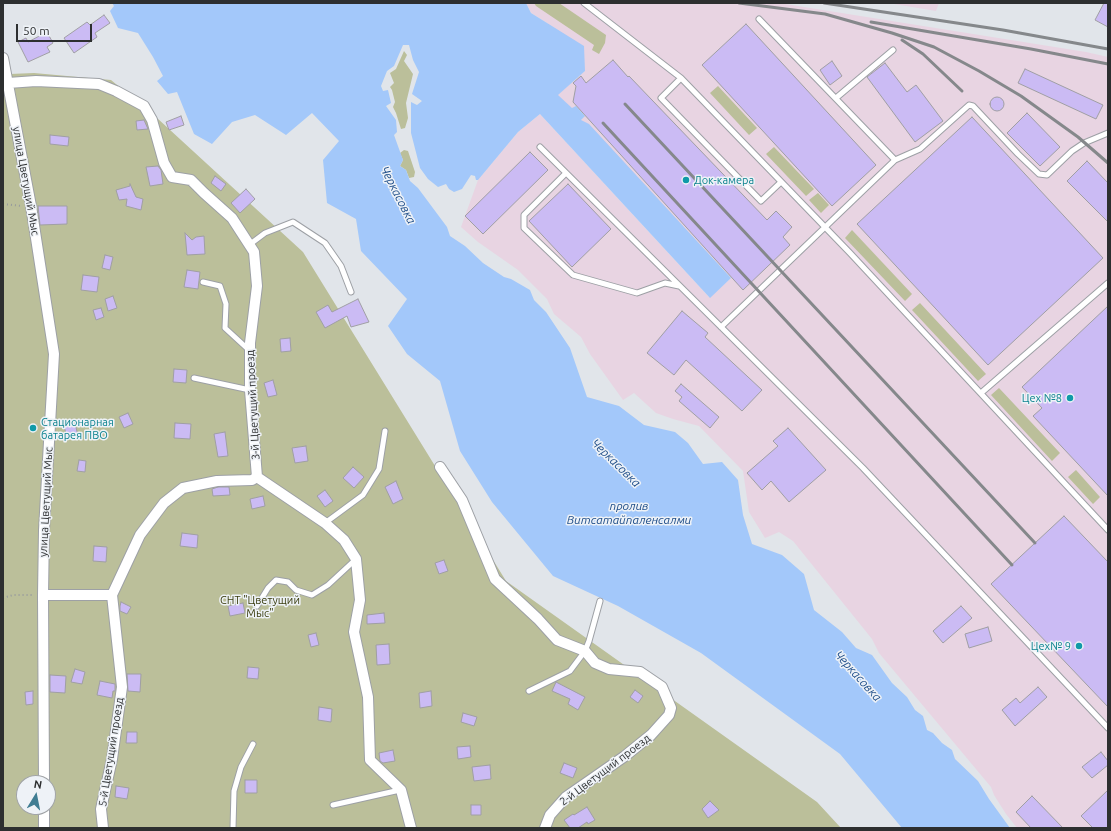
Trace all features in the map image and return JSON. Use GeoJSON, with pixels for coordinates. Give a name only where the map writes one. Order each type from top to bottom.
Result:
{"type":"FeatureCollection","features":[{"type":"Feature","properties":{"kind":"street","name":"улица Цветущий Мыс"},"geometry":{"type":"LineString","coordinates":[[3,58],[31,206],[54,354],[44,530],[44,775]]}},
{"type":"Feature","properties":{"kind":"street","name":"3-й Цветущий проезд"},"geometry":{"type":"LineString","coordinates":[[8,83],[36,81],[99,84],[144,106],[152,120],[164,163],[172,177],[191,180],[232,218],[249,244],[254,252],[257,286],[250,351],[250,390],[257,477]]}},
{"type":"Feature","properties":{"kind":"street","name":"2-й Цветущий проезд"},"geometry":{"type":"LineString","coordinates":[[440,466],[462,500],[495,579],[557,640],[585,651],[595,663],[609,669],[640,672],[662,687],[671,708],[669,714],[651,735],[625,756],[566,797],[550,815],[545,828]]}},
{"type":"Feature","properties":{"kind":"street"},"geometry":{"type":"LineString","coordinates":[[43,595],[112,595],[140,535],[164,503],[183,488],[217,481],[252,480],[257,477],[325,523],[344,540],[356,559],[360,600],[354,632],[368,697],[370,760],[401,790],[412,828]]}},
{"type":"Feature","properties":{"kind":"street","name":"5-й Цветущий проезд"},"geometry":{"type":"LineString","coordinates":[[103,828],[101,809],[112,759],[122,687],[112,595]]}},
{"type":"Feature","properties":{"kind":"street"},"geometry":{"type":"LineString","coordinates":[[44,815],[44,828]]}},
{"type":"Feature","properties":{"kind":"lane"},"geometry":{"type":"LineString","coordinates":[[584,3],[681,78],[825,227],[1108,530]]}},
{"type":"Feature","properties":{"kind":"lane"},"geometry":{"type":"LineString","coordinates":[[759,19],[895,160]]}},
{"type":"Feature","properties":{"kind":"lane"},"geometry":{"type":"LineString","coordinates":[[836,98],[893,50]]}},
{"type":"Feature","properties":{"kind":"lane"},"geometry":{"type":"LineString","coordinates":[[681,78],[661,98],[761,201],[781,182]]}},
{"type":"Feature","properties":{"kind":"lane"},"geometry":{"type":"LineString","coordinates":[[721,327],[895,160],[920,149],[969,105],[973,106],[1039,174],[1047,175],[1072,151],[1084,143],[1108,133]]}},
{"type":"Feature","properties":{"kind":"lane"},"geometry":{"type":"LineString","coordinates":[[540,147],[863,468],[1108,728]]}},
{"type":"Feature","properties":{"kind":"lane"},"geometry":{"type":"LineString","coordinates":[[566,173],[524,215],[524,228],[573,275],[637,294],[665,284],[681,287]]}},
{"type":"Feature","properties":{"kind":"lane"},"geometry":{"type":"LineString","coordinates":[[249,244],[266,233],[293,222],[325,243],[341,266],[352,292]]}},
{"type":"Feature","properties":{"kind":"lane"},"geometry":{"type":"LineString","coordinates":[[203,282],[220,286],[226,304],[224,328],[250,351]]}},
{"type":"Feature","properties":{"kind":"lane"},"geometry":{"type":"LineString","coordinates":[[981,393],[1108,283]]}},
{"type":"Feature","properties":{"kind":"lane"},"geometry":{"type":"LineString","coordinates":[[194,378],[250,390]]}},
{"type":"Feature","properties":{"kind":"lane"},"geometry":{"type":"LineString","coordinates":[[325,523],[363,495],[379,469],[386,431]]}},
{"type":"Feature","properties":{"kind":"lane"},"geometry":{"type":"LineString","coordinates":[[257,606],[268,588],[276,580],[288,582],[296,590],[312,595],[328,585],[356,559]]}},
{"type":"Feature","properties":{"kind":"lane"},"geometry":{"type":"LineString","coordinates":[[529,692],[570,671],[585,651],[600,601]]}},
{"type":"Feature","properties":{"kind":"lane"},"geometry":{"type":"LineString","coordinates":[[233,828],[234,791],[241,767],[253,744]]}},
{"type":"Feature","properties":{"kind":"lane"},"geometry":{"type":"LineString","coordinates":[[333,805],[401,790]]}},
{"type":"Feature","properties":{"kind":"path"},"geometry":{"type":"LineString","coordinates":[[3,204],[31,206]]}},
{"type":"Feature","properties":{"kind":"path"},"geometry":{"type":"LineString","coordinates":[[3,598],[12,595],[43,595]]}},
{"type":"Feature","properties":{"kind":"shaded area"},"geometry":{"type":"Polygon","coordinates":[[[526,3],[779,3],[1086,52],[1108,57],[1108,828],[1017,828],[1006,814],[994,795],[991,787],[879,653],[872,639],[793,541],[779,532],[765,538],[749,512],[743,471],[699,426],[656,413],[634,393],[623,400],[590,354],[581,337],[554,314],[547,299],[518,270],[478,242],[461,227],[478,180],[518,132],[540,114],[709,297],[731,278],[581,120],[585,115],[576,106],[572,109],[557,95],[585,71],[547,23],[531,13],[526,3]]]}},
{"type":"Feature","properties":{"kind":"shaded area"},"geometry":{"type":"Polygon","coordinates":[[[888,3],[939,3],[936,11],[888,3]]]}},
{"type":"Feature","properties":{"kind":"green space"},"geometry":{"type":"Polygon","coordinates":[[[534,3],[559,3],[606,35],[605,43],[599,54],[592,50],[594,45],[536,6],[534,3]]]}},
{"type":"Feature","properties":{"kind":"green space"},"geometry":{"type":"Polygon","coordinates":[[[404,51],[407,55],[404,61],[413,74],[406,103],[408,118],[405,128],[401,129],[393,107],[395,102],[390,87],[394,83],[390,73],[396,69],[404,51]]]}},
{"type":"Feature","properties":{"kind":"green space","name":"СНТ \"Цветущий Мыс\""},"geometry":{"type":"Polygon","coordinates":[[[3,55],[9,57],[10,74],[34,73],[111,80],[157,118],[303,252],[506,581],[817,802],[841,828],[44,828],[46,815],[56,815],[56,775],[16,775],[16,815],[39,815],[39,828],[3,828],[3,55]]]}},
{"type":"Feature","properties":{"kind":"green space"},"geometry":{"type":"Polygon","coordinates":[[[718,86],[757,128],[749,135],[710,93],[718,86]]]}},
{"type":"Feature","properties":{"kind":"green space"},"geometry":{"type":"Polygon","coordinates":[[[774,147],[814,189],[806,196],[766,154],[774,147]]]}},
{"type":"Feature","properties":{"kind":"green space"},"geometry":{"type":"Polygon","coordinates":[[[404,150],[408,151],[415,172],[414,177],[409,178],[406,170],[400,166],[403,160],[400,153],[404,150]]]}},
{"type":"Feature","properties":{"kind":"green space"},"geometry":{"type":"Polygon","coordinates":[[[818,193],[829,205],[821,213],[809,200],[818,193]]]}},
{"type":"Feature","properties":{"kind":"green space"},"geometry":{"type":"Polygon","coordinates":[[[852,230],[912,294],[905,301],[845,238],[852,230]]]}},
{"type":"Feature","properties":{"kind":"green space"},"geometry":{"type":"Polygon","coordinates":[[[920,303],[986,374],[978,381],[912,310],[920,303]]]}},
{"type":"Feature","properties":{"kind":"green space"},"geometry":{"type":"Polygon","coordinates":[[[999,388],[1060,453],[1052,461],[991,395],[999,388]]]}},
{"type":"Feature","properties":{"kind":"green space"},"geometry":{"type":"Polygon","coordinates":[[[1076,470],[1100,497],[1093,504],[1068,477],[1076,470]]]}},
{"type":"Feature","properties":{"kind":"water","name":"пролив Витсатайпаленсалми"},"geometry":{"type":"Polygon","coordinates":[[[112,3],[526,3],[531,13],[584,46],[585,71],[558,95],[572,108],[576,106],[585,116],[581,120],[589,124],[731,278],[710,298],[540,114],[518,132],[478,180],[476,180],[475,176],[471,175],[462,189],[454,192],[449,189],[446,184],[438,187],[428,179],[420,168],[411,133],[411,102],[417,105],[422,101],[412,94],[419,72],[413,60],[409,45],[403,45],[394,66],[387,71],[381,86],[383,91],[388,90],[391,103],[386,106],[396,120],[397,132],[394,135],[403,160],[400,166],[406,170],[410,181],[418,188],[447,227],[450,236],[465,246],[483,263],[504,277],[511,279],[530,290],[534,300],[546,312],[570,348],[587,397],[619,406],[644,425],[675,432],[688,443],[703,464],[722,462],[738,480],[743,515],[752,544],[782,555],[804,574],[814,610],[842,632],[856,648],[872,655],[892,683],[907,697],[915,710],[923,716],[927,730],[933,733],[942,743],[952,750],[955,759],[978,781],[1010,828],[902,828],[840,754],[701,653],[618,606],[553,576],[492,502],[460,451],[440,381],[407,354],[388,326],[407,299],[361,251],[356,219],[327,203],[323,160],[339,141],[312,113],[286,135],[255,115],[232,122],[212,144],[194,134],[177,92],[168,94],[157,81],[163,76],[138,33],[118,28],[110,11],[114,6],[112,3]]]}},
{"type":"Feature","properties":{"kind":"building"},"geometry":{"type":"Polygon","coordinates":[[[1104,3],[1108,3],[1108,27],[1095,20],[1104,3]]]}},
{"type":"Feature","properties":{"kind":"building"},"geometry":{"type":"Polygon","coordinates":[[[104,15],[110,23],[95,33],[97,37],[74,53],[64,38],[87,22],[90,25],[104,15]]]}},
{"type":"Feature","properties":{"kind":"building"},"geometry":{"type":"Polygon","coordinates":[[[746,24],[876,165],[832,206],[702,65],[746,24]]]}},
{"type":"Feature","properties":{"kind":"building"},"geometry":{"type":"Polygon","coordinates":[[[47,32],[53,43],[47,47],[50,52],[28,62],[18,42],[26,38],[28,42],[47,32]]]}},
{"type":"Feature","properties":{"kind":"building","name":"Док-камера"},"geometry":{"type":"Polygon","coordinates":[[[613,60],[767,220],[776,211],[792,227],[783,237],[790,245],[743,290],[573,102],[576,86],[573,83],[581,76],[586,83],[613,60]]]}},
{"type":"Feature","properties":{"kind":"building"},"geometry":{"type":"Polygon","coordinates":[[[832,61],[842,76],[830,85],[820,70],[832,61]]]}},
{"type":"Feature","properties":{"kind":"building"},"geometry":{"type":"Polygon","coordinates":[[[885,63],[907,92],[916,85],[943,121],[915,142],[867,77],[885,63]]]}},
{"type":"Feature","properties":{"kind":"building"},"geometry":{"type":"Polygon","coordinates":[[[1025,69],[1103,105],[1096,119],[1018,83],[1025,69]]]}},
{"type":"Feature","properties":{"kind":"building"},"geometry":{"type":"Polygon","coordinates":[[[997,97],[1002,99],[1004,104],[1002,109],[997,111],[992,109],[990,104],[992,99],[997,97]]]}},
{"type":"Feature","properties":{"kind":"building"},"geometry":{"type":"Polygon","coordinates":[[[1027,113],[1060,147],[1040,166],[1007,133],[1027,113]]]}},
{"type":"Feature","properties":{"kind":"building"},"geometry":{"type":"Polygon","coordinates":[[[181,116],[184,125],[169,130],[166,122],[181,116]]]}},
{"type":"Feature","properties":{"kind":"building"},"geometry":{"type":"Polygon","coordinates":[[[972,117],[1103,258],[988,365],[857,224],[972,117]]]}},
{"type":"Feature","properties":{"kind":"building"},"geometry":{"type":"Polygon","coordinates":[[[144,120],[148,129],[137,130],[136,121],[144,120]]]}},
{"type":"Feature","properties":{"kind":"building"},"geometry":{"type":"Polygon","coordinates":[[[50,135],[69,137],[68,146],[50,144],[50,135]]]}},
{"type":"Feature","properties":{"kind":"building"},"geometry":{"type":"Polygon","coordinates":[[[530,152],[548,170],[483,234],[465,216],[530,152]]]}},
{"type":"Feature","properties":{"kind":"building"},"geometry":{"type":"Polygon","coordinates":[[[1087,161],[1108,183],[1108,222],[1067,181],[1087,161]]]}},
{"type":"Feature","properties":{"kind":"building"},"geometry":{"type":"Polygon","coordinates":[[[158,166],[161,170],[163,184],[150,186],[146,167],[158,166]]]}},
{"type":"Feature","properties":{"kind":"building"},"geometry":{"type":"Polygon","coordinates":[[[215,176],[226,184],[221,191],[211,183],[215,176]]]}},
{"type":"Feature","properties":{"kind":"building"},"geometry":{"type":"Polygon","coordinates":[[[130,184],[136,197],[143,199],[141,210],[126,206],[127,199],[119,200],[116,190],[130,186],[130,184]]]}},
{"type":"Feature","properties":{"kind":"building"},"geometry":{"type":"Polygon","coordinates":[[[568,184],[611,229],[572,267],[529,221],[568,184]]]}},
{"type":"Feature","properties":{"kind":"building"},"geometry":{"type":"Polygon","coordinates":[[[246,189],[255,199],[240,213],[231,203],[246,189]]]}},
{"type":"Feature","properties":{"kind":"building"},"geometry":{"type":"Polygon","coordinates":[[[38,206],[67,206],[67,224],[40,225],[38,206]]]}},
{"type":"Feature","properties":{"kind":"building"},"geometry":{"type":"Polygon","coordinates":[[[185,233],[192,240],[196,237],[204,236],[205,254],[187,255],[185,233]]]}},
{"type":"Feature","properties":{"kind":"building"},"geometry":{"type":"Polygon","coordinates":[[[105,255],[113,257],[110,270],[102,268],[105,255]]]}},
{"type":"Feature","properties":{"kind":"building"},"geometry":{"type":"Polygon","coordinates":[[[187,270],[200,272],[198,289],[184,287],[187,270]]]}},
{"type":"Feature","properties":{"kind":"building"},"geometry":{"type":"Polygon","coordinates":[[[83,275],[99,277],[97,292],[81,290],[83,275]]]}},
{"type":"Feature","properties":{"kind":"building"},"geometry":{"type":"Polygon","coordinates":[[[113,296],[117,308],[108,311],[105,299],[113,296]]]}},
{"type":"Feature","properties":{"kind":"building"},"geometry":{"type":"Polygon","coordinates":[[[358,299],[369,322],[351,327],[347,316],[325,328],[316,312],[328,305],[332,312],[358,299]]]}},
{"type":"Feature","properties":{"kind":"building","name":"Цех №8"},"geometry":{"type":"Polygon","coordinates":[[[1108,306],[1108,496],[1033,416],[1042,408],[1022,387],[1108,306]]]}},
{"type":"Feature","properties":{"kind":"building"},"geometry":{"type":"Polygon","coordinates":[[[101,308],[104,317],[96,320],[93,310],[101,308]]]}},
{"type":"Feature","properties":{"kind":"building"},"geometry":{"type":"Polygon","coordinates":[[[682,311],[708,333],[705,337],[762,390],[742,411],[686,360],[674,375],[647,353],[682,311]]]}},
{"type":"Feature","properties":{"kind":"building"},"geometry":{"type":"Polygon","coordinates":[[[290,338],[291,351],[281,352],[280,339],[290,338]]]}},
{"type":"Feature","properties":{"kind":"building"},"geometry":{"type":"Polygon","coordinates":[[[174,369],[187,370],[186,383],[173,382],[174,369]]]}},
{"type":"Feature","properties":{"kind":"building"},"geometry":{"type":"Polygon","coordinates":[[[273,380],[277,395],[268,397],[264,383],[273,380]]]}},
{"type":"Feature","properties":{"kind":"building"},"geometry":{"type":"Polygon","coordinates":[[[681,384],[719,417],[710,428],[679,401],[682,397],[675,391],[681,384]]]}},
{"type":"Feature","properties":{"kind":"building"},"geometry":{"type":"Polygon","coordinates":[[[128,413],[133,424],[124,428],[119,417],[128,413]]]}},
{"type":"Feature","properties":{"kind":"building"},"geometry":{"type":"Polygon","coordinates":[[[175,423],[191,424],[190,439],[174,438],[175,423]]]}},
{"type":"Feature","properties":{"kind":"building"},"geometry":{"type":"Polygon","coordinates":[[[75,424],[78,435],[67,438],[64,426],[75,424]]]}},
{"type":"Feature","properties":{"kind":"building"},"geometry":{"type":"Polygon","coordinates":[[[788,428],[826,470],[789,502],[771,481],[762,490],[747,473],[778,446],[773,441],[788,428]]]}},
{"type":"Feature","properties":{"kind":"building"},"geometry":{"type":"Polygon","coordinates":[[[225,432],[228,456],[218,457],[214,434],[225,432]]]}},
{"type":"Feature","properties":{"kind":"building"},"geometry":{"type":"Polygon","coordinates":[[[306,446],[308,461],[295,463],[292,448],[306,446]]]}},
{"type":"Feature","properties":{"kind":"building"},"geometry":{"type":"Polygon","coordinates":[[[79,460],[86,461],[85,472],[77,471],[79,460]]]}},
{"type":"Feature","properties":{"kind":"building"},"geometry":{"type":"Polygon","coordinates":[[[353,467],[364,477],[354,488],[343,478],[353,467]]]}},
{"type":"Feature","properties":{"kind":"building"},"geometry":{"type":"Polygon","coordinates":[[[396,481],[403,499],[393,504],[385,487],[396,481]]]}},
{"type":"Feature","properties":{"kind":"building"},"geometry":{"type":"Polygon","coordinates":[[[218,487],[229,487],[230,495],[213,496],[212,489],[218,487]]]}},
{"type":"Feature","properties":{"kind":"building"},"geometry":{"type":"Polygon","coordinates":[[[325,490],[333,501],[325,507],[317,496],[325,490]]]}},
{"type":"Feature","properties":{"kind":"building"},"geometry":{"type":"Polygon","coordinates":[[[263,496],[265,506],[252,509],[250,499],[263,496]]]}},
{"type":"Feature","properties":{"kind":"building","name":"Цех№ 9"},"geometry":{"type":"Polygon","coordinates":[[[1064,516],[1108,562],[1108,707],[991,584],[1064,516]]]}},
{"type":"Feature","properties":{"kind":"building"},"geometry":{"type":"Polygon","coordinates":[[[182,533],[198,535],[197,548],[180,546],[182,533]]]}},
{"type":"Feature","properties":{"kind":"building"},"geometry":{"type":"Polygon","coordinates":[[[94,546],[107,547],[106,562],[93,561],[94,546]]]}},
{"type":"Feature","properties":{"kind":"building"},"geometry":{"type":"Polygon","coordinates":[[[444,560],[448,571],[439,574],[435,563],[444,560]]]}},
{"type":"Feature","properties":{"kind":"building"},"geometry":{"type":"Polygon","coordinates":[[[121,602],[131,607],[127,614],[120,611],[121,602]]]}},
{"type":"Feature","properties":{"kind":"building"},"geometry":{"type":"Polygon","coordinates":[[[243,603],[245,613],[230,616],[228,606],[243,603]]]}},
{"type":"Feature","properties":{"kind":"building"},"geometry":{"type":"Polygon","coordinates":[[[961,606],[972,618],[943,643],[933,631],[961,606]]]}},
{"type":"Feature","properties":{"kind":"building"},"geometry":{"type":"Polygon","coordinates":[[[384,613],[385,623],[367,624],[367,615],[384,613]]]}},
{"type":"Feature","properties":{"kind":"building"},"geometry":{"type":"Polygon","coordinates":[[[988,627],[992,641],[969,648],[965,634],[988,627]]]}},
{"type":"Feature","properties":{"kind":"building"},"geometry":{"type":"Polygon","coordinates":[[[316,633],[319,645],[311,647],[308,635],[316,633]]]}},
{"type":"Feature","properties":{"kind":"building"},"geometry":{"type":"Polygon","coordinates":[[[389,644],[390,664],[377,665],[376,645],[389,644]]]}},
{"type":"Feature","properties":{"kind":"building"},"geometry":{"type":"Polygon","coordinates":[[[248,667],[259,668],[258,679],[247,678],[248,667]]]}},
{"type":"Feature","properties":{"kind":"building"},"geometry":{"type":"Polygon","coordinates":[[[75,669],[85,672],[82,684],[71,682],[75,669]]]}},
{"type":"Feature","properties":{"kind":"building"},"geometry":{"type":"Polygon","coordinates":[[[127,674],[141,674],[140,692],[128,691],[127,674]]]}},
{"type":"Feature","properties":{"kind":"building"},"geometry":{"type":"Polygon","coordinates":[[[50,675],[66,676],[65,693],[50,692],[50,675]]]}},
{"type":"Feature","properties":{"kind":"building"},"geometry":{"type":"Polygon","coordinates":[[[100,681],[115,684],[115,691],[113,691],[112,698],[97,695],[100,681]]]}},
{"type":"Feature","properties":{"kind":"building"},"geometry":{"type":"Polygon","coordinates":[[[556,682],[585,697],[578,710],[568,704],[570,699],[552,691],[556,682]]]}},
{"type":"Feature","properties":{"kind":"building"},"geometry":{"type":"Polygon","coordinates":[[[1038,687],[1047,697],[1015,726],[1002,710],[1016,698],[1020,703],[1038,687]]]}},
{"type":"Feature","properties":{"kind":"building"},"geometry":{"type":"Polygon","coordinates":[[[635,690],[643,696],[638,703],[630,697],[635,690]]]}},
{"type":"Feature","properties":{"kind":"building"},"geometry":{"type":"Polygon","coordinates":[[[33,691],[33,704],[26,705],[25,692],[33,691]]]}},
{"type":"Feature","properties":{"kind":"building"},"geometry":{"type":"Polygon","coordinates":[[[431,691],[432,706],[420,708],[419,693],[431,691]]]}},
{"type":"Feature","properties":{"kind":"building"},"geometry":{"type":"Polygon","coordinates":[[[319,707],[332,709],[331,722],[318,720],[319,707]]]}},
{"type":"Feature","properties":{"kind":"building"},"geometry":{"type":"Polygon","coordinates":[[[463,713],[477,717],[474,726],[461,722],[463,713]]]}},
{"type":"Feature","properties":{"kind":"building"},"geometry":{"type":"Polygon","coordinates":[[[127,732],[137,732],[137,743],[126,743],[127,732]]]}},
{"type":"Feature","properties":{"kind":"building"},"geometry":{"type":"Polygon","coordinates":[[[470,746],[471,757],[458,759],[457,747],[470,746]]]}},
{"type":"Feature","properties":{"kind":"building"},"geometry":{"type":"Polygon","coordinates":[[[393,750],[395,761],[383,763],[380,761],[379,753],[393,750]]]}},
{"type":"Feature","properties":{"kind":"building"},"geometry":{"type":"Polygon","coordinates":[[[1101,752],[1108,761],[1108,765],[1092,778],[1082,767],[1101,752]]]}},
{"type":"Feature","properties":{"kind":"building"},"geometry":{"type":"Polygon","coordinates":[[[564,763],[577,768],[573,778],[560,773],[564,763]]]}},
{"type":"Feature","properties":{"kind":"building"},"geometry":{"type":"Polygon","coordinates":[[[490,765],[491,779],[474,781],[472,767],[490,765]]]}},
{"type":"Feature","properties":{"kind":"building"},"geometry":{"type":"Polygon","coordinates":[[[245,780],[257,780],[257,793],[245,793],[245,780]]]}},
{"type":"Feature","properties":{"kind":"building"},"geometry":{"type":"Polygon","coordinates":[[[116,786],[129,788],[127,799],[115,797],[116,786]]]}},
{"type":"Feature","properties":{"kind":"building"},"geometry":{"type":"Polygon","coordinates":[[[1108,790],[1108,828],[1093,828],[1081,816],[1108,790]]]}},
{"type":"Feature","properties":{"kind":"building"},"geometry":{"type":"Polygon","coordinates":[[[1032,796],[1063,828],[1031,828],[1016,812],[1032,796]]]}},
{"type":"Feature","properties":{"kind":"building"},"geometry":{"type":"Polygon","coordinates":[[[710,801],[719,810],[708,818],[702,809],[710,801]]]}},
{"type":"Feature","properties":{"kind":"building"},"geometry":{"type":"Polygon","coordinates":[[[471,805],[481,805],[481,815],[471,815],[471,805]]]}},
{"type":"Feature","properties":{"kind":"building"},"geometry":{"type":"Polygon","coordinates":[[[587,807],[595,820],[588,824],[587,822],[578,828],[570,828],[564,820],[587,807]]]}},
{"type":"Feature","properties":{"kind":"railway"},"geometry":{"type":"LineString","coordinates":[[739,3],[825,14],[892,33],[934,47],[1021,96],[1078,137],[1108,163]]}},
{"type":"Feature","properties":{"kind":"railway"},"geometry":{"type":"LineString","coordinates":[[824,3],[1003,30],[1108,49]]}},
{"type":"Feature","properties":{"kind":"railway"},"geometry":{"type":"LineString","coordinates":[[871,22],[1031,49],[1108,64]]}},
{"type":"Feature","properties":{"kind":"railway"},"geometry":{"type":"LineString","coordinates":[[902,40],[923,54],[962,91]]}},
{"type":"Feature","properties":{"kind":"railway"},"geometry":{"type":"LineString","coordinates":[[625,104],[1035,543]]}},
{"type":"Feature","properties":{"kind":"railway"},"geometry":{"type":"LineString","coordinates":[[603,123],[1012,565]]}},
{"type":"Feature","properties":{"kind":"place","name":"Док-камера"},"geometry":{"type":"Point","coordinates":[686,180]}},
{"type":"Feature","properties":{"kind":"place","name":"Цех №8"},"geometry":{"type":"Point","coordinates":[1070,398]}},
{"type":"Feature","properties":{"kind":"place","name":"Стационарная батарея ПВО"},"geometry":{"type":"Point","coordinates":[33,428]}},
{"type":"Feature","properties":{"kind":"place","name":"Цех№ 9"},"geometry":{"type":"Point","coordinates":[1079,646]}},
{"type":"Feature","properties":{"kind":"water label","name":"Черкасовка"},"geometry":{"type":"Point","coordinates":[398,195]}},
{"type":"Feature","properties":{"kind":"water label","name":"Черкасовка"},"geometry":{"type":"Point","coordinates":[616,463]}},
{"type":"Feature","properties":{"kind":"water label","name":"Черкасовка"},"geometry":{"type":"Point","coordinates":[858,676]}}]}
